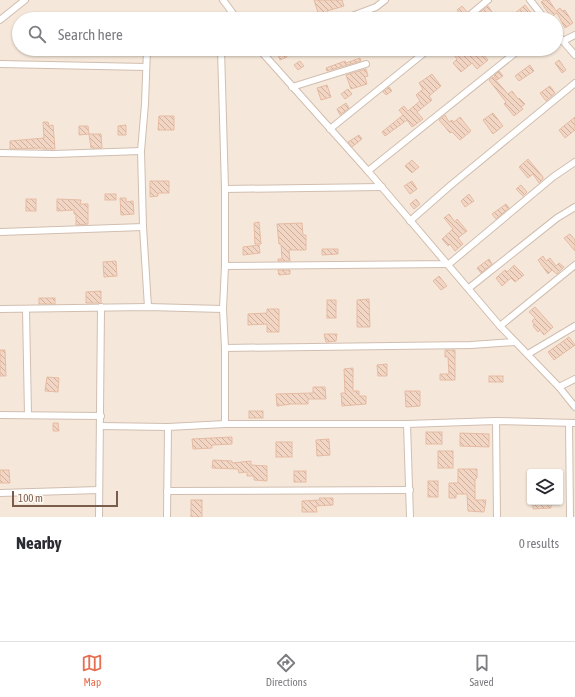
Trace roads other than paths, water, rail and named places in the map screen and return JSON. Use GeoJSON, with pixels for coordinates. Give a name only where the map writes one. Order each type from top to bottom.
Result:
{"type":"FeatureCollection","features":[{"type":"Feature","properties":{"kind":"street"},"geometry":{"type":"LineString","coordinates":[[0,20],[25,0]]}},
{"type":"Feature","properties":{"kind":"street"},"geometry":{"type":"LineString","coordinates":[[223,0],[232,12]]}},
{"type":"Feature","properties":{"kind":"street"},"geometry":{"type":"LineString","coordinates":[[363,12],[376,7],[385,0]]}},
{"type":"Feature","properties":{"kind":"street"},"geometry":{"type":"LineString","coordinates":[[473,12],[488,0]]}},
{"type":"Feature","properties":{"kind":"street"},"geometry":{"type":"LineString","coordinates":[[530,0],[539,12]]}},
{"type":"Feature","properties":{"kind":"street"},"geometry":{"type":"LineString","coordinates":[[575,34],[563,41],[575,55]]}},
{"type":"Feature","properties":{"kind":"street"},"geometry":{"type":"LineString","coordinates":[[147,56],[145,104],[141,151],[148,307]]}},
{"type":"Feature","properties":{"kind":"street"},"geometry":{"type":"LineString","coordinates":[[221,56],[225,189],[225,266],[223,309],[225,348],[225,424]]}},
{"type":"Feature","properties":{"kind":"street"},"geometry":{"type":"LineString","coordinates":[[267,56],[292,87],[449,264],[500,326],[559,387],[575,407]]}},
{"type":"Feature","properties":{"kind":"street"},"geometry":{"type":"LineString","coordinates":[[330,129],[420,56]]}},
{"type":"Feature","properties":{"kind":"street"},"geometry":{"type":"LineString","coordinates":[[368,171],[511,56]]}},
{"type":"Feature","properties":{"kind":"street"},"geometry":{"type":"LineString","coordinates":[[0,64],[146,67]]}},
{"type":"Feature","properties":{"kind":"street"},"geometry":{"type":"LineString","coordinates":[[292,87],[366,64]]}},
{"type":"Feature","properties":{"kind":"street"},"geometry":{"type":"LineString","coordinates":[[410,221],[451,185],[575,83]]}},
{"type":"Feature","properties":{"kind":"street"},"geometry":{"type":"LineString","coordinates":[[0,154],[141,151]]}},
{"type":"Feature","properties":{"kind":"street"},"geometry":{"type":"LineString","coordinates":[[225,266],[449,264],[553,177],[575,162]]}},
{"type":"Feature","properties":{"kind":"street"},"geometry":{"type":"LineString","coordinates":[[225,189],[382,188]]}},
{"type":"Feature","properties":{"kind":"street"},"geometry":{"type":"LineString","coordinates":[[468,288],[557,218],[575,207]]}},
{"type":"Feature","properties":{"kind":"street"},"geometry":{"type":"LineString","coordinates":[[0,232],[144,227]]}},
{"type":"Feature","properties":{"kind":"street"},"geometry":{"type":"LineString","coordinates":[[500,326],[575,265]]}},
{"type":"Feature","properties":{"kind":"street"},"geometry":{"type":"LineString","coordinates":[[99,517],[101,307]]}},
{"type":"Feature","properties":{"kind":"street"},"geometry":{"type":"LineString","coordinates":[[0,309],[148,307],[223,309]]}},
{"type":"Feature","properties":{"kind":"street"},"geometry":{"type":"LineString","coordinates":[[26,309],[28,415]]}},
{"type":"Feature","properties":{"kind":"street"},"geometry":{"type":"LineString","coordinates":[[528,354],[575,326]]}},
{"type":"Feature","properties":{"kind":"street"},"geometry":{"type":"LineString","coordinates":[[225,348],[471,345],[515,342]]}},
{"type":"Feature","properties":{"kind":"street"},"geometry":{"type":"LineString","coordinates":[[559,387],[575,379]]}},
{"type":"Feature","properties":{"kind":"street"},"geometry":{"type":"LineString","coordinates":[[0,415],[100,416]]}},
{"type":"Feature","properties":{"kind":"street"},"geometry":{"type":"LineString","coordinates":[[100,426],[168,427],[225,424],[407,424],[496,421],[572,423],[570,517]]}},
{"type":"Feature","properties":{"kind":"street"},"geometry":{"type":"LineString","coordinates":[[496,421],[497,517]]}},
{"type":"Feature","properties":{"kind":"street"},"geometry":{"type":"LineString","coordinates":[[407,424],[410,517]]}},
{"type":"Feature","properties":{"kind":"street"},"geometry":{"type":"LineString","coordinates":[[167,517],[168,427]]}},
{"type":"Feature","properties":{"kind":"street"},"geometry":{"type":"LineString","coordinates":[[0,493],[99,490]]}},
{"type":"Feature","properties":{"kind":"street"},"geometry":{"type":"LineString","coordinates":[[167,491],[410,490]]}}]}
